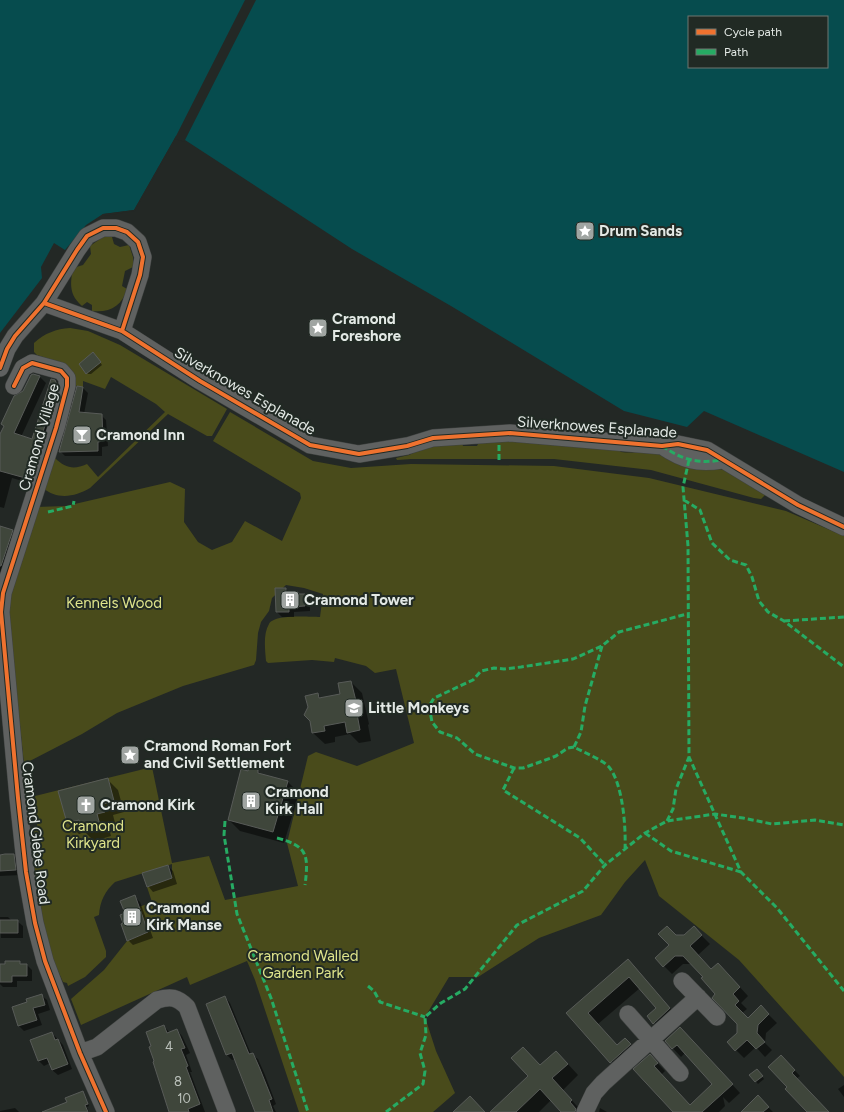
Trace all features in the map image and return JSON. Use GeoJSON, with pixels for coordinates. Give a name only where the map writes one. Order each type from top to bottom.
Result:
{"type":"FeatureCollection","features":[{"type":"Feature","properties":{"kind":"street"},"geometry":{"type":"LineString","coordinates":[[0,368],[7,349],[18,341],[44,303],[76,250],[87,236],[103,228],[116,228],[127,232],[138,242],[143,258],[140,275],[122,331]]}},
{"type":"Feature","properties":{"kind":"street","name":"Silverknowes Esplanade"},"geometry":{"type":"LineString","coordinates":[[44,303],[122,331],[200,381],[310,445],[360,454],[407,446],[433,438],[510,433],[662,446],[689,460],[705,463],[722,460],[798,505],[844,526]]}},
{"type":"Feature","properties":{"kind":"street"},"geometry":{"type":"LineString","coordinates":[[14,386],[23,368],[29,363],[18,341]]}},
{"type":"Feature","properties":{"kind":"street","name":"Cramond Village"},"geometry":{"type":"LineString","coordinates":[[29,363],[35,362],[61,371],[66,375],[67,381],[56,428],[33,501]]}},
{"type":"Feature","properties":{"kind":"street","name":"Cramond Glebe Road"},"geometry":{"type":"LineString","coordinates":[[33,501],[3,593],[3,628],[26,872],[35,923],[45,961],[80,1053],[106,1112]]}},
{"type":"Feature","properties":{"kind":"street"},"geometry":{"type":"LineString","coordinates":[[682,981],[717,1017]]}},
{"type":"Feature","properties":{"kind":"street"},"geometry":{"type":"LineString","coordinates":[[80,1053],[97,1047],[157,1000],[167,997],[178,998],[187,1007],[227,1112]]}},
{"type":"Feature","properties":{"kind":"street"},"geometry":{"type":"LineString","coordinates":[[585,1112],[594,1094],[603,1083],[698,997]]}},
{"type":"Feature","properties":{"kind":"street"},"geometry":{"type":"LineString","coordinates":[[628,1014],[680,1073]]}},
{"type":"Feature","properties":{"kind":"green space"},"geometry":{"type":"Polygon","coordinates":[[[103,237],[112,237],[114,244],[120,247],[129,245],[133,257],[133,267],[125,271],[122,286],[127,289],[122,300],[110,309],[104,311],[92,311],[92,305],[87,302],[82,306],[75,298],[71,284],[72,274],[73,268],[83,265],[91,254],[90,246],[103,237]]]}},
{"type":"Feature","properties":{"kind":"green space"},"geometry":{"type":"Polygon","coordinates":[[[70,328],[88,331],[120,345],[227,409],[212,436],[207,436],[168,414],[90,488],[66,496],[60,496],[48,492],[43,488],[55,458],[62,464],[70,467],[78,467],[87,464],[98,477],[165,412],[156,404],[111,377],[105,389],[83,381],[83,387],[72,385],[58,362],[37,355],[34,352],[34,343],[42,337],[60,329],[70,328]]]}},
{"type":"Feature","properties":{"kind":"green space"},"geometry":{"type":"Polygon","coordinates":[[[230,412],[313,461],[351,468],[411,464],[554,466],[649,478],[786,511],[844,536],[844,1077],[739,960],[659,896],[645,860],[625,882],[601,915],[539,938],[478,977],[449,977],[425,1017],[436,1051],[455,1093],[433,1112],[299,1112],[255,980],[247,961],[190,985],[187,977],[81,1025],[71,999],[104,970],[127,941],[148,932],[139,907],[152,902],[147,887],[156,884],[153,874],[163,881],[172,878],[172,864],[115,882],[108,889],[102,901],[99,915],[94,917],[106,951],[106,957],[85,977],[68,986],[67,983],[63,982],[46,944],[39,905],[29,828],[37,826],[35,796],[152,767],[172,863],[209,856],[225,900],[298,886],[287,843],[308,756],[316,752],[357,766],[414,743],[396,669],[375,673],[366,666],[335,658],[334,662],[312,660],[268,663],[266,661],[266,632],[272,621],[284,617],[320,617],[323,594],[304,588],[286,585],[272,598],[269,611],[261,622],[254,665],[183,686],[117,713],[82,734],[24,764],[7,603],[36,507],[66,506],[170,482],[185,489],[184,522],[198,542],[212,550],[232,542],[245,521],[282,541],[301,498],[300,493],[213,441],[230,412]]]}},
{"type":"Feature","properties":{"kind":"green space"},"geometry":{"type":"Polygon","coordinates":[[[510,440],[587,448],[619,449],[621,452],[627,453],[641,450],[732,472],[764,492],[765,495],[761,499],[754,498],[651,470],[554,459],[397,460],[396,458],[409,455],[426,447],[462,443],[463,446],[477,446],[479,442],[510,440]]]}},
{"type":"Feature","properties":{"kind":"water","name":"Drum Sands"},"geometry":{"type":"Polygon","coordinates":[[[0,0],[844,0],[844,472],[704,411],[687,427],[624,411],[451,306],[352,249],[185,140],[176,136],[134,210],[103,214],[86,225],[65,250],[54,243],[41,267],[42,278],[0,333],[0,0]]]}},
{"type":"Feature","properties":{"kind":"pier"},"geometry":{"type":"Polygon","coordinates":[[[245,0],[256,0],[184,142],[176,139],[135,211],[104,216],[94,221],[103,214],[134,210],[176,136],[245,0]]]}},
{"type":"Feature","properties":{"kind":"building"},"geometry":{"type":"Polygon","coordinates":[[[93,352],[101,362],[86,374],[79,364],[93,352]]]}},
{"type":"Feature","properties":{"kind":"building"},"geometry":{"type":"Polygon","coordinates":[[[33,374],[40,376],[14,433],[32,439],[51,379],[55,380],[57,385],[29,479],[0,471],[0,434],[4,426],[1,424],[14,396],[23,391],[31,375],[33,374]]]}},
{"type":"Feature","properties":{"kind":"building","name":"Cramond Inn"},"geometry":{"type":"Polygon","coordinates":[[[77,386],[83,387],[79,412],[102,414],[103,441],[98,442],[98,451],[59,452],[77,386]]]}},
{"type":"Feature","properties":{"kind":"building"},"geometry":{"type":"Polygon","coordinates":[[[0,526],[13,530],[1,566],[0,566],[0,526]]]}},
{"type":"Feature","properties":{"kind":"building","name":"Cramond Tower"},"geometry":{"type":"Polygon","coordinates":[[[275,588],[286,588],[286,594],[305,594],[305,606],[289,607],[289,612],[276,612],[275,588]]]}},
{"type":"Feature","properties":{"kind":"building"},"geometry":{"type":"Polygon","coordinates":[[[351,681],[359,713],[357,714],[360,730],[347,733],[345,722],[324,726],[325,731],[312,733],[310,721],[304,715],[308,707],[305,696],[318,693],[319,698],[340,694],[338,683],[351,681]]]}},
{"type":"Feature","properties":{"kind":"building","name":"Cramond Kirk Hall"},"geometry":{"type":"Polygon","coordinates":[[[249,767],[258,770],[258,773],[288,781],[273,832],[228,820],[241,769],[248,771],[249,767]]]}},
{"type":"Feature","properties":{"kind":"building","name":"Cramond Kirk"},"geometry":{"type":"Polygon","coordinates":[[[108,778],[114,801],[103,804],[105,812],[97,814],[100,825],[82,830],[79,820],[67,823],[58,791],[108,778]]]}},
{"type":"Feature","properties":{"kind":"building"},"geometry":{"type":"Polygon","coordinates":[[[14,854],[16,870],[0,871],[0,855],[14,854]]]}},
{"type":"Feature","properties":{"kind":"building"},"geometry":{"type":"Polygon","coordinates":[[[168,865],[172,878],[147,887],[142,873],[168,865]]]}},
{"type":"Feature","properties":{"kind":"building","name":"Cramond Kirk Manse"},"geometry":{"type":"Polygon","coordinates":[[[135,895],[148,932],[127,941],[121,924],[123,923],[120,915],[125,913],[120,901],[135,895]]]}},
{"type":"Feature","properties":{"kind":"building"},"geometry":{"type":"Polygon","coordinates":[[[0,920],[18,920],[18,933],[0,933],[0,920]]]}},
{"type":"Feature","properties":{"kind":"building"},"geometry":{"type":"Polygon","coordinates":[[[667,926],[676,935],[684,935],[694,926],[702,935],[690,946],[711,969],[718,963],[740,987],[733,994],[739,1001],[735,1005],[748,1018],[761,1005],[769,1014],[758,1025],[757,1033],[765,1042],[756,1049],[747,1040],[735,1051],[727,1042],[737,1033],[737,1024],[712,998],[715,994],[701,978],[703,977],[683,956],[675,956],[663,967],[655,958],[669,945],[658,934],[667,926]]]}},
{"type":"Feature","properties":{"kind":"building"},"geometry":{"type":"Polygon","coordinates":[[[628,959],[670,1008],[653,1024],[647,1016],[656,1008],[629,977],[588,1013],[617,1045],[625,1038],[631,1044],[610,1063],[566,1013],[628,959]]]}},
{"type":"Feature","properties":{"kind":"building"},"geometry":{"type":"Polygon","coordinates":[[[5,961],[20,961],[20,964],[27,964],[27,976],[12,976],[12,982],[0,982],[0,964],[5,964],[5,961]]]}},
{"type":"Feature","properties":{"kind":"building"},"geometry":{"type":"Polygon","coordinates":[[[42,994],[45,1005],[33,1008],[37,1020],[18,1026],[12,1007],[27,1002],[26,999],[42,994]]]}},
{"type":"Feature","properties":{"kind":"building"},"geometry":{"type":"Polygon","coordinates":[[[225,996],[249,1054],[253,1053],[260,1069],[272,1099],[269,1100],[273,1112],[255,1112],[232,1053],[226,1055],[206,1004],[225,996]]]}},
{"type":"Feature","properties":{"kind":"building"},"geometry":{"type":"Polygon","coordinates":[[[164,1025],[167,1033],[177,1029],[185,1048],[181,1049],[200,1104],[188,1109],[189,1112],[169,1112],[153,1062],[154,1061],[149,1047],[151,1046],[146,1032],[164,1025]]]}},
{"type":"Feature","properties":{"kind":"building"},"geometry":{"type":"Polygon","coordinates":[[[680,1027],[733,1084],[702,1112],[673,1112],[633,1069],[650,1054],[658,1063],[654,1066],[690,1105],[712,1084],[677,1045],[672,1049],[665,1041],[680,1027]]]}},
{"type":"Feature","properties":{"kind":"building"},"geometry":{"type":"Polygon","coordinates":[[[52,1032],[55,1040],[58,1039],[68,1064],[52,1070],[47,1058],[38,1061],[30,1040],[52,1032]]]}},
{"type":"Feature","properties":{"kind":"building"},"geometry":{"type":"Polygon","coordinates":[[[523,1047],[540,1065],[556,1051],[568,1064],[552,1078],[572,1100],[570,1102],[576,1109],[575,1112],[561,1112],[540,1089],[516,1112],[490,1112],[528,1076],[511,1058],[523,1047]]]}},
{"type":"Feature","properties":{"kind":"building"},"geometry":{"type":"Polygon","coordinates":[[[781,1055],[795,1070],[792,1073],[829,1112],[807,1112],[785,1089],[787,1087],[768,1067],[781,1055]]]}},
{"type":"Feature","properties":{"kind":"building"},"geometry":{"type":"Polygon","coordinates":[[[757,1069],[763,1076],[755,1082],[749,1075],[757,1069]]]}},
{"type":"Feature","properties":{"kind":"building"},"geometry":{"type":"Polygon","coordinates":[[[83,1091],[88,1104],[85,1105],[88,1112],[42,1112],[67,1102],[65,1098],[83,1091]]]}},
{"type":"Feature","properties":{"kind":"building"},"geometry":{"type":"Polygon","coordinates":[[[758,1095],[769,1107],[763,1112],[741,1112],[758,1095]]]}},
{"type":"Feature","properties":{"kind":"building"},"geometry":{"type":"Polygon","coordinates":[[[470,1096],[485,1112],[453,1112],[470,1096]]]}},
{"type":"Feature","properties":{"kind":"marked path"},"geometry":{"type":"LineString","coordinates":[[499,445],[499,462]]}},
{"type":"Feature","properties":{"kind":"marked path"},"geometry":{"type":"LineString","coordinates":[[662,446],[677,455],[690,460],[722,460]]}},
{"type":"Feature","properties":{"kind":"marked path"},"geometry":{"type":"LineString","coordinates":[[689,460],[683,487],[688,546],[689,757],[741,872],[777,908],[844,991]]}},
{"type":"Feature","properties":{"kind":"marked path"},"geometry":{"type":"LineString","coordinates":[[684,500],[700,510],[712,543],[730,560],[746,565],[752,577],[759,601],[768,612],[784,621],[844,667]]}},
{"type":"Feature","properties":{"kind":"marked path"},"geometry":{"type":"LineString","coordinates":[[48,512],[73,506],[74,501]]}},
{"type":"Feature","properties":{"kind":"marked path"},"geometry":{"type":"LineString","coordinates":[[574,747],[568,748],[556,756],[523,768],[514,768],[475,754],[457,738],[440,732],[432,722],[429,706],[434,698],[473,680],[481,671],[494,668],[504,669],[573,659],[602,646],[619,632],[687,614]]}},
{"type":"Feature","properties":{"kind":"marked path"},"geometry":{"type":"LineString","coordinates":[[784,621],[844,617]]}},
{"type":"Feature","properties":{"kind":"marked path"},"geometry":{"type":"LineString","coordinates":[[602,646],[585,706],[581,732],[574,747],[602,762],[609,767],[614,775],[618,784],[623,806],[625,849]]}},
{"type":"Feature","properties":{"kind":"marked path"},"geometry":{"type":"LineString","coordinates":[[667,821],[673,809],[676,789],[689,757]]}},
{"type":"Feature","properties":{"kind":"marked path"},"geometry":{"type":"LineString","coordinates":[[514,768],[503,790],[580,838],[605,865]]}},
{"type":"Feature","properties":{"kind":"marked path"},"geometry":{"type":"LineString","coordinates":[[386,1112],[423,1084],[425,1071],[420,1053],[426,1035],[425,1017],[441,1003],[465,989],[517,925],[583,891],[605,865],[645,833],[667,821],[715,814],[772,824],[815,820],[844,825]]}},
{"type":"Feature","properties":{"kind":"marked path"},"geometry":{"type":"LineString","coordinates":[[225,821],[224,835],[237,914],[271,998],[308,1112]]}},
{"type":"Feature","properties":{"kind":"marked path"},"geometry":{"type":"LineString","coordinates":[[645,833],[671,851],[741,872]]}},
{"type":"Feature","properties":{"kind":"marked path"},"geometry":{"type":"LineString","coordinates":[[277,838],[295,844],[304,853],[307,866],[305,885]]}},
{"type":"Feature","properties":{"kind":"marked path"},"geometry":{"type":"LineString","coordinates":[[368,986],[374,991],[380,1002],[425,1017]]}},
{"type":"Feature","properties":{"kind":"cycle path"},"geometry":{"type":"LineString","coordinates":[[0,368],[7,349],[15,336],[44,303],[87,236],[103,228],[116,228],[127,232],[138,242],[143,257],[140,275],[122,331],[200,381],[310,445],[359,454],[407,446],[433,438],[510,433],[662,446],[678,444],[707,450],[798,505],[844,527]]}},
{"type":"Feature","properties":{"kind":"cycle path"},"geometry":{"type":"LineString","coordinates":[[44,303],[122,331]]}},
{"type":"Feature","properties":{"kind":"cycle path"},"geometry":{"type":"LineString","coordinates":[[14,386],[23,368],[32,363],[61,371],[67,378],[67,386],[56,428],[3,593],[1,612],[26,872],[35,923],[45,961],[80,1053],[106,1112]]}},
{"type":"Feature","properties":{"kind":"place","name":"Drum Sands"},"geometry":{"type":"Point","coordinates":[585,231]}},
{"type":"Feature","properties":{"kind":"place","name":"Cramond Foreshore"},"geometry":{"type":"Point","coordinates":[318,328]}},
{"type":"Feature","properties":{"kind":"place","name":"Cramond Inn"},"geometry":{"type":"Point","coordinates":[82,435]}},
{"type":"Feature","properties":{"kind":"place","name":"Cramond Tower"},"geometry":{"type":"Point","coordinates":[290,600]}},
{"type":"Feature","properties":{"kind":"place","name":"Little Monkeys"},"geometry":{"type":"Point","coordinates":[354,708]}},
{"type":"Feature","properties":{"kind":"place","name":"Cramond Roman Fort and Civil Settlement"},"geometry":{"type":"Point","coordinates":[130,755]}},
{"type":"Feature","properties":{"kind":"place","name":"Cramond Kirk Hall"},"geometry":{"type":"Point","coordinates":[251,801]}},
{"type":"Feature","properties":{"kind":"place","name":"Cramond Kirk"},"geometry":{"type":"Point","coordinates":[86,805]}},
{"type":"Feature","properties":{"kind":"place","name":"Cramond Kirk Manse"},"geometry":{"type":"Point","coordinates":[132,917]}},
{"type":"Feature","properties":{"kind":"park label","name":"Kennels Wood"},"geometry":{"type":"Point","coordinates":[114,603]}},
{"type":"Feature","properties":{"kind":"park label","name":"Cramond Kirkyard"},"geometry":{"type":"Point","coordinates":[93,834]}},
{"type":"Feature","properties":{"kind":"park label","name":"Cramond Walled Garden Park"},"geometry":{"type":"Point","coordinates":[303,964]}}]}
